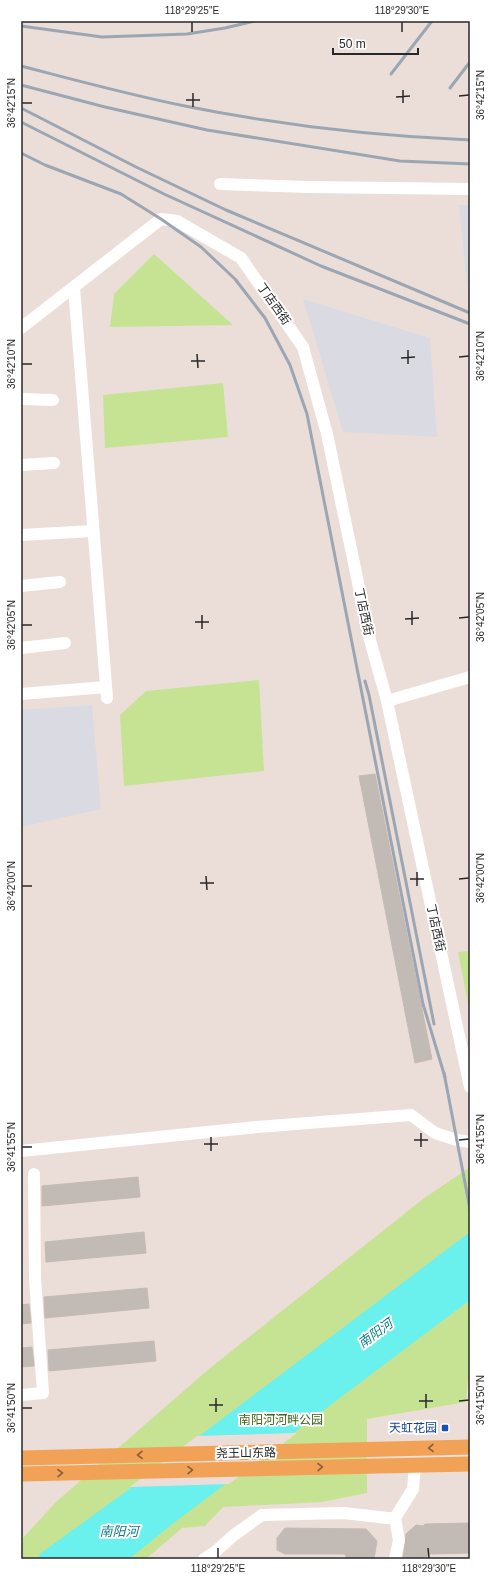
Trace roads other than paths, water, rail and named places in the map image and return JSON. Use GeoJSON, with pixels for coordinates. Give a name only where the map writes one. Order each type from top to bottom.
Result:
{"type":"FeatureCollection","features":[{"type":"Feature","properties":{"kind":"main road","name":"尧王山东路"},"geometry":{"type":"LineString","coordinates":[[21,1458],[470,1448]]}},
{"type":"Feature","properties":{"kind":"main road","name":"尧王山东路"},"geometry":{"type":"LineString","coordinates":[[21,1474],[470,1464]]}},
{"type":"Feature","properties":{"kind":"street"},"geometry":{"type":"LineString","coordinates":[[220,184],[308,187],[470,189]]}},
{"type":"Feature","properties":{"kind":"street","name":"丁店西街"},"geometry":{"type":"LineString","coordinates":[[21,328],[162,219],[177,221],[241,258],[303,347],[327,434],[370,640],[387,702],[470,1087]]}},
{"type":"Feature","properties":{"kind":"street"},"geometry":{"type":"LineString","coordinates":[[21,694],[107,693],[74,288]]}},
{"type":"Feature","properties":{"kind":"street"},"geometry":{"type":"LineString","coordinates":[[21,399],[53,400]]}},
{"type":"Feature","properties":{"kind":"street"},"geometry":{"type":"LineString","coordinates":[[21,465],[54,463]]}},
{"type":"Feature","properties":{"kind":"street"},"geometry":{"type":"LineString","coordinates":[[21,535],[93,531]]}},
{"type":"Feature","properties":{"kind":"street"},"geometry":{"type":"LineString","coordinates":[[21,586],[60,582]]}},
{"type":"Feature","properties":{"kind":"street"},"geometry":{"type":"LineString","coordinates":[[21,648],[65,643]]}},
{"type":"Feature","properties":{"kind":"street"},"geometry":{"type":"LineString","coordinates":[[387,702],[470,677]]}},
{"type":"Feature","properties":{"kind":"street"},"geometry":{"type":"LineString","coordinates":[[21,1151],[257,1127],[411,1114],[435,1134],[470,1142]]}},
{"type":"Feature","properties":{"kind":"street"},"geometry":{"type":"LineString","coordinates":[[21,1395],[43,1393],[34,1279],[34,1174]]}},
{"type":"Feature","properties":{"kind":"street"},"geometry":{"type":"LineString","coordinates":[[395,1559],[399,1540],[395,1518],[413,1488],[415,1465]]}},
{"type":"Feature","properties":{"kind":"street"},"geometry":{"type":"LineString","coordinates":[[204,1559],[262,1515],[344,1513],[395,1518]]}},
{"type":"Feature","properties":{"kind":"water","name":"南阳河"},"geometry":{"type":"Polygon","coordinates":[[[470,1232],[470,1300],[171,1525],[129,1559],[37,1559],[41,1553],[121,1495],[470,1232]]]}},
{"type":"Feature","properties":{"kind":"railway"},"geometry":{"type":"LineString","coordinates":[[21,26],[102,37],[187,34],[225,28],[255,21]]}},
{"type":"Feature","properties":{"kind":"railway"},"geometry":{"type":"LineString","coordinates":[[391,74],[432,21]]}},
{"type":"Feature","properties":{"kind":"railway"},"geometry":{"type":"LineString","coordinates":[[450,88],[470,62]]}},
{"type":"Feature","properties":{"kind":"railway"},"geometry":{"type":"LineString","coordinates":[[21,66],[144,97],[256,119],[327,129],[398,136],[470,140]]}},
{"type":"Feature","properties":{"kind":"railway"},"geometry":{"type":"LineString","coordinates":[[21,85],[105,107],[207,130],[400,161],[470,164]]}},
{"type":"Feature","properties":{"kind":"railway"},"geometry":{"type":"LineString","coordinates":[[21,108],[136,167],[226,210],[470,313]]}},
{"type":"Feature","properties":{"kind":"railway"},"geometry":{"type":"LineString","coordinates":[[21,122],[164,194],[321,266],[470,324]]}},
{"type":"Feature","properties":{"kind":"railway"},"geometry":{"type":"LineString","coordinates":[[21,153],[45,165],[121,194],[161,219],[201,247],[235,279],[265,318],[290,365],[307,414],[423,1004],[445,1077]]}},
{"type":"Feature","properties":{"kind":"railway"},"geometry":{"type":"LineString","coordinates":[[365,681],[434,1024]]}},
{"type":"Feature","properties":{"kind":"railway"},"geometry":{"type":"LineString","coordinates":[[444,1073],[470,1209]]}},
{"type":"Feature","properties":{"kind":"place","name":"天虹花园"},"geometry":{"type":"Point","coordinates":[445,1428]}},
{"type":"Feature","properties":{"kind":"park label","name":"南阳河河畔公园"},"geometry":{"type":"Point","coordinates":[281,1420]}}]}
